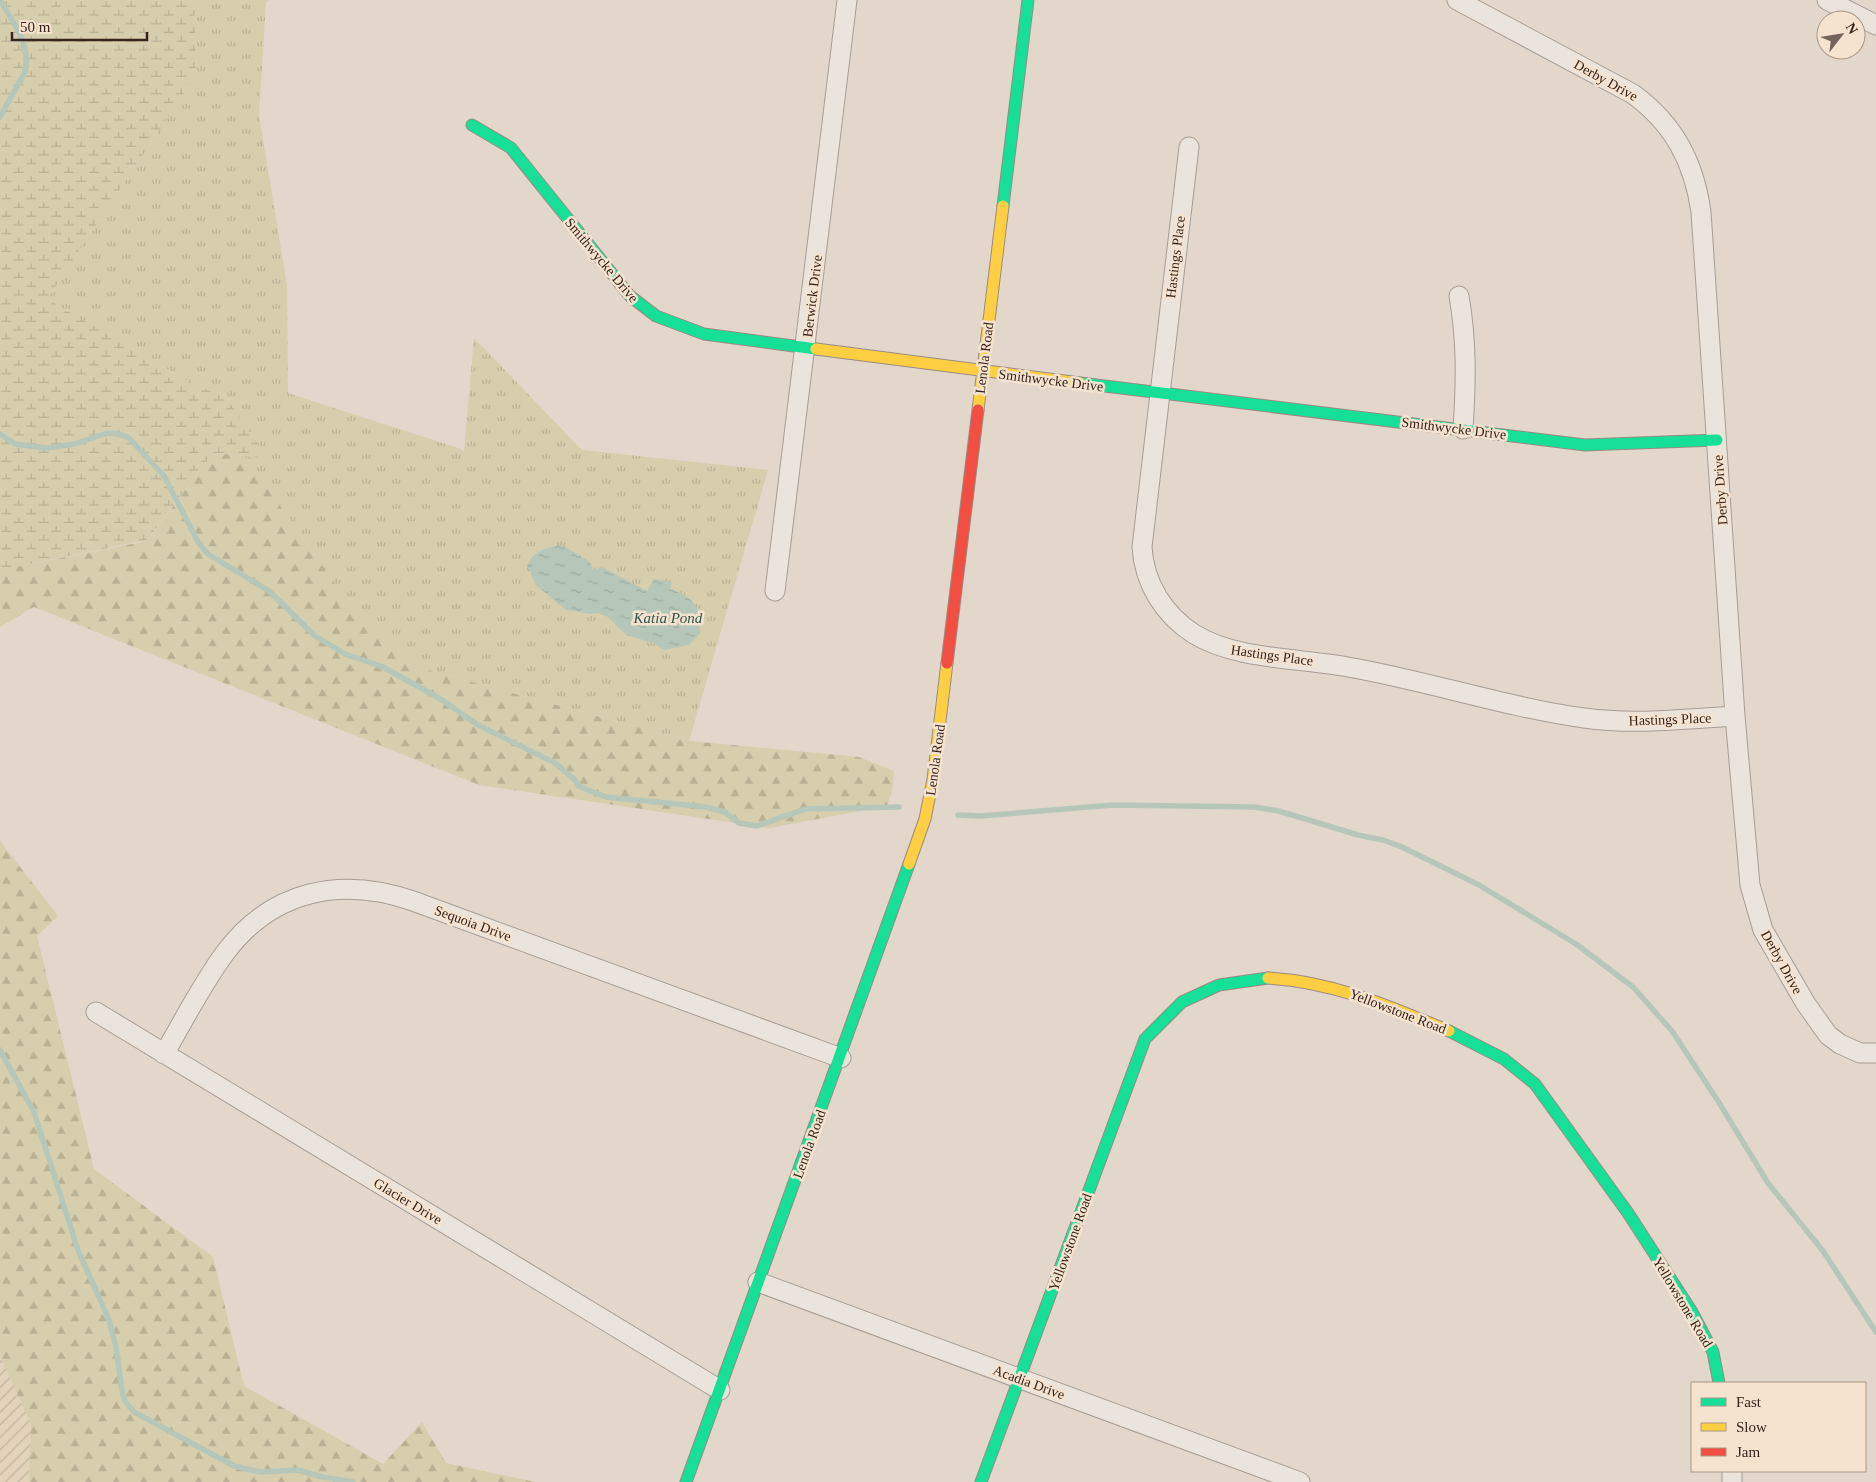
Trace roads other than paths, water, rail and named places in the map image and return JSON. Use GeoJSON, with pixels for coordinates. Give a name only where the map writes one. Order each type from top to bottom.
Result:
{"type":"FeatureCollection","features":[{"type":"Feature","properties":{"kind":"street","name":"Berwick Drive"},"geometry":{"type":"LineString","coordinates":[[775,591],[847,0]]}},
{"type":"Feature","properties":{"kind":"street","name":"Lenola Road"},"geometry":{"type":"LineString","coordinates":[[686,1482],[918,843],[930,797],[1028,0]]}},
{"type":"Feature","properties":{"kind":"street"},"geometry":{"type":"LineString","coordinates":[[1827,0],[1876,25]]}},
{"type":"Feature","properties":{"kind":"street","name":"Derby Drive"},"geometry":{"type":"LineString","coordinates":[[1466,2],[1634,94],[1653,108],[1682,146],[1698,188],[1701,212],[1735,716],[1750,885],[1763,930],[1806,1004],[1828,1035],[1840,1044],[1860,1053],[1876,1053]]}},
{"type":"Feature","properties":{"kind":"street","name":"Smithwycke Drive"},"geometry":{"type":"LineString","coordinates":[[472,125],[511,148],[618,284],[641,306],[671,324],[704,334],[982,371],[1585,445],[1717,440]]}},
{"type":"Feature","properties":{"kind":"street","name":"Hastings Place"},"geometry":{"type":"LineString","coordinates":[[1189,147],[1158,392],[1142,548],[1143,565],[1148,582],[1167,610],[1194,634],[1228,649],[1312,660],[1402,677],[1540,711],[1586,719],[1651,721],[1735,716]]}},
{"type":"Feature","properties":{"kind":"street"},"geometry":{"type":"LineString","coordinates":[[1459,296],[1465,329],[1464,429]]}},
{"type":"Feature","properties":{"kind":"street","name":"Sequoia Drive"},"geometry":{"type":"LineString","coordinates":[[164,1054],[215,968],[250,925],[293,899],[321,891],[350,888],[384,892],[412,901],[841,1058]]}},
{"type":"Feature","properties":{"kind":"street","name":"Yellowstone Road"},"geometry":{"type":"LineString","coordinates":[[981,1482],[1145,1039],[1182,1002],[1219,985],[1260,977],[1302,980],[1368,997],[1452,1032],[1504,1059],[1535,1084],[1628,1213],[1692,1312],[1713,1352],[1719,1382]]}},
{"type":"Feature","properties":{"kind":"street","name":"Glacier Drive"},"geometry":{"type":"LineString","coordinates":[[96,1012],[720,1390]]}},
{"type":"Feature","properties":{"kind":"street","name":"Acadia Drive"},"geometry":{"type":"LineString","coordinates":[[758,1282],[1300,1482]]}},
{"type":"Feature","properties":{"kind":"water","name":"Katia Pond"},"geometry":{"type":"Polygon","coordinates":[[[562,545],[590,562],[593,570],[602,567],[647,591],[654,579],[672,582],[670,589],[679,592],[691,600],[698,610],[700,633],[689,645],[664,650],[653,643],[626,635],[608,617],[598,613],[590,614],[566,610],[536,585],[527,566],[537,553],[562,545]]]}},
{"type":"Feature","properties":{"kind":"waterway"},"geometry":{"type":"LineString","coordinates":[[0,0],[20,34],[26,62],[25,72],[0,117]]}},
{"type":"Feature","properties":{"kind":"waterway"},"geometry":{"type":"LineString","coordinates":[[0,434],[15,444],[46,448],[74,444],[108,433],[128,437],[164,476],[198,542],[208,554],[269,591],[315,636],[345,654],[383,667],[442,700],[478,725],[555,763],[576,781],[578,786],[606,797],[706,807],[725,812],[739,823],[757,826],[805,809],[899,807]]}},
{"type":"Feature","properties":{"kind":"waterway"},"geometry":{"type":"LineString","coordinates":[[958,815],[981,816],[1113,805],[1254,807],[1279,811],[1358,835],[1383,840],[1402,847],[1479,885],[1576,944],[1633,987],[1672,1031],[1718,1101],[1768,1183],[1823,1251],[1876,1332]]}},
{"type":"Feature","properties":{"kind":"waterway"},"geometry":{"type":"LineString","coordinates":[[0,1050],[34,1112],[78,1250],[109,1320],[116,1347],[125,1401],[134,1412],[234,1466],[261,1472],[298,1470],[322,1477],[353,1482]]}}]}
